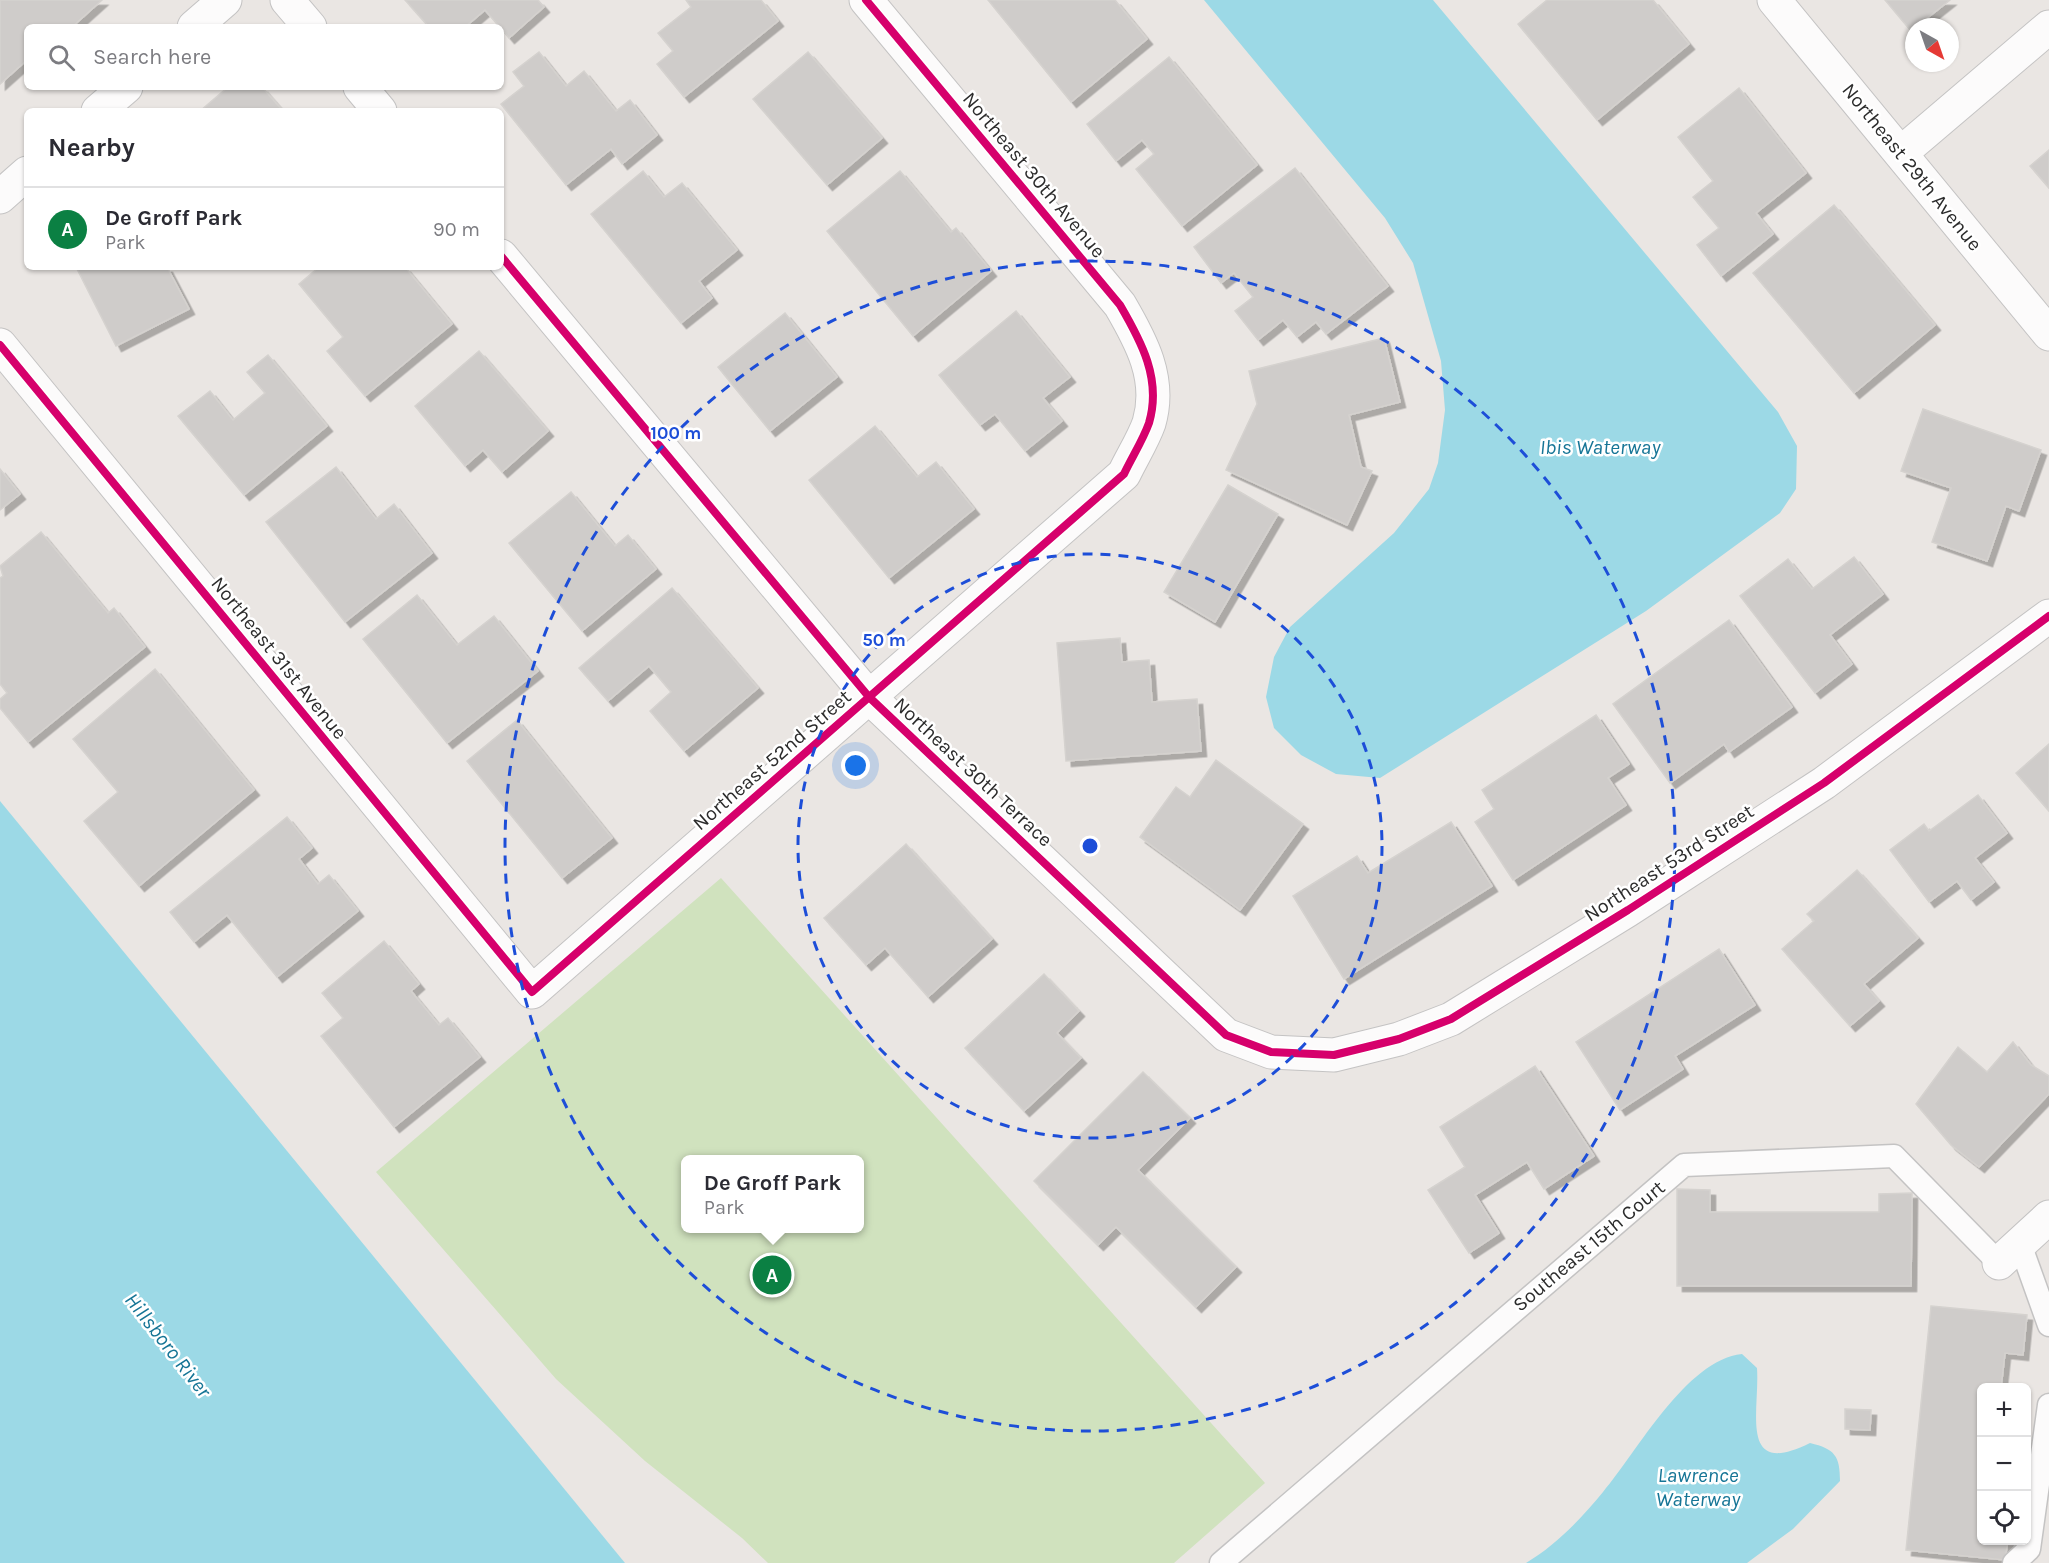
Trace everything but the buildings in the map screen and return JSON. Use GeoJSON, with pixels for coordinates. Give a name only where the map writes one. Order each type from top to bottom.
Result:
{"type":"FeatureCollection","features":[{"type":"Feature","properties":{"kind":"street"},"geometry":{"type":"LineString","coordinates":[[197,24],[225,0]]}},
{"type":"Feature","properties":{"kind":"street"},"geometry":{"type":"LineString","coordinates":[[287,0],[307,24]]}},
{"type":"Feature","properties":{"kind":"street","name":"Northeast 30th Avenue"},"geometry":{"type":"LineString","coordinates":[[866,0],[1120,305],[1144,348],[1153,384]]}},
{"type":"Feature","properties":{"kind":"street","name":"Northeast 29th Avenue"},"geometry":{"type":"LineString","coordinates":[[1774,0],[2049,333]]}},
{"type":"Feature","properties":{"kind":"street"},"geometry":{"type":"LineString","coordinates":[[1901,153],[2049,27]]}},
{"type":"Feature","properties":{"kind":"street"},"geometry":{"type":"LineString","coordinates":[[102,108],[122,90]]}},
{"type":"Feature","properties":{"kind":"street"},"geometry":{"type":"LineString","coordinates":[[362,90],[378,108]]}},
{"type":"Feature","properties":{"kind":"street"},"geometry":{"type":"LineString","coordinates":[[0,197],[24,176]]}},
{"type":"Feature","properties":{"kind":"street","name":"Northeast 30th Terrace"},"geometry":{"type":"LineString","coordinates":[[504,260],[869,697],[1226,1035],[1271,1052]]}},
{"type":"Feature","properties":{"kind":"street","name":"Northeast 31st Avenue"},"geometry":{"type":"LineString","coordinates":[[0,345],[532,992]]}},
{"type":"Feature","properties":{"kind":"street","name":"Northeast 52nd Street"},"geometry":{"type":"LineString","coordinates":[[532,992],[1124,474],[1149,423],[1153,384]]}},
{"type":"Feature","properties":{"kind":"street","name":"Northeast 53rd Street"},"geometry":{"type":"LineString","coordinates":[[1271,1052],[1334,1055],[1400,1039],[1451,1018],[1628,910],[1824,783],[2049,616]]}},
{"type":"Feature","properties":{"kind":"street"},"geometry":{"type":"LineString","coordinates":[[2009,1253],[2049,1217]]}},
{"type":"Feature","properties":{"kind":"lane","name":"Southeast 15th Court"},"geometry":{"type":"LineString","coordinates":[[1221,1563],[1684,1165],[1894,1156],[2009,1253]]}},
{"type":"Feature","properties":{"kind":"lane"},"geometry":{"type":"LineString","coordinates":[[2009,1253],[2049,1325]]}},
{"type":"Feature","properties":{"kind":"lane"},"geometry":{"type":"LineString","coordinates":[[2014,1563],[2029,1549],[2049,1405]]}},
{"type":"Feature","properties":{"kind":"green space"},"geometry":{"type":"Polygon","coordinates":[[[721,878],[1265,1483],[1174,1563],[768,1563],[742,1538],[645,1461],[556,1379],[376,1172],[721,878]]]}},
{"type":"Feature","properties":{"kind":"water","name":"Ibis Waterway"},"geometry":{"type":"Polygon","coordinates":[[[1204,0],[1433,0],[1778,412],[1797,446],[1796,489],[1780,513],[1646,611],[1380,778],[1336,774],[1301,755],[1274,728],[1266,697],[1274,657],[1290,627],[1394,533],[1429,489],[1438,463],[1445,410],[1441,361],[1413,263],[1385,218],[1204,0]]]}},
{"type":"Feature","properties":{"kind":"water","name":"Hillsboro River"},"geometry":{"type":"Polygon","coordinates":[[[0,801],[625,1563],[0,1563],[0,801]]]}},
{"type":"Feature","properties":{"kind":"water","name":"Lawrence Waterway"},"geometry":{"type":"Polygon","coordinates":[[[1742,1354],[1757,1368],[1756,1420],[1762,1446],[1772,1453],[1787,1452],[1810,1443],[1830,1451],[1839,1465],[1840,1481],[1793,1529],[1747,1563],[1526,1563],[1558,1540],[1586,1512],[1682,1390],[1701,1372],[1721,1360],[1742,1354]]]}},
{"type":"Feature","properties":{"kind":"cycle path"},"geometry":{"type":"LineString","coordinates":[[0,345],[532,992],[1124,474],[1149,423],[1153,391],[1151,376],[1142,347],[1120,305],[866,0]]}},
{"type":"Feature","properties":{"kind":"cycle path"},"geometry":{"type":"LineString","coordinates":[[504,260],[869,697],[1226,1035],[1271,1052],[1334,1055],[1399,1039],[1451,1019],[1628,910],[1824,783],[2049,616]]}},
{"type":"Feature","properties":{"kind":"place","name":"De Groff Park"},"geometry":{"type":"Point","coordinates":[772,1275]}}]}
